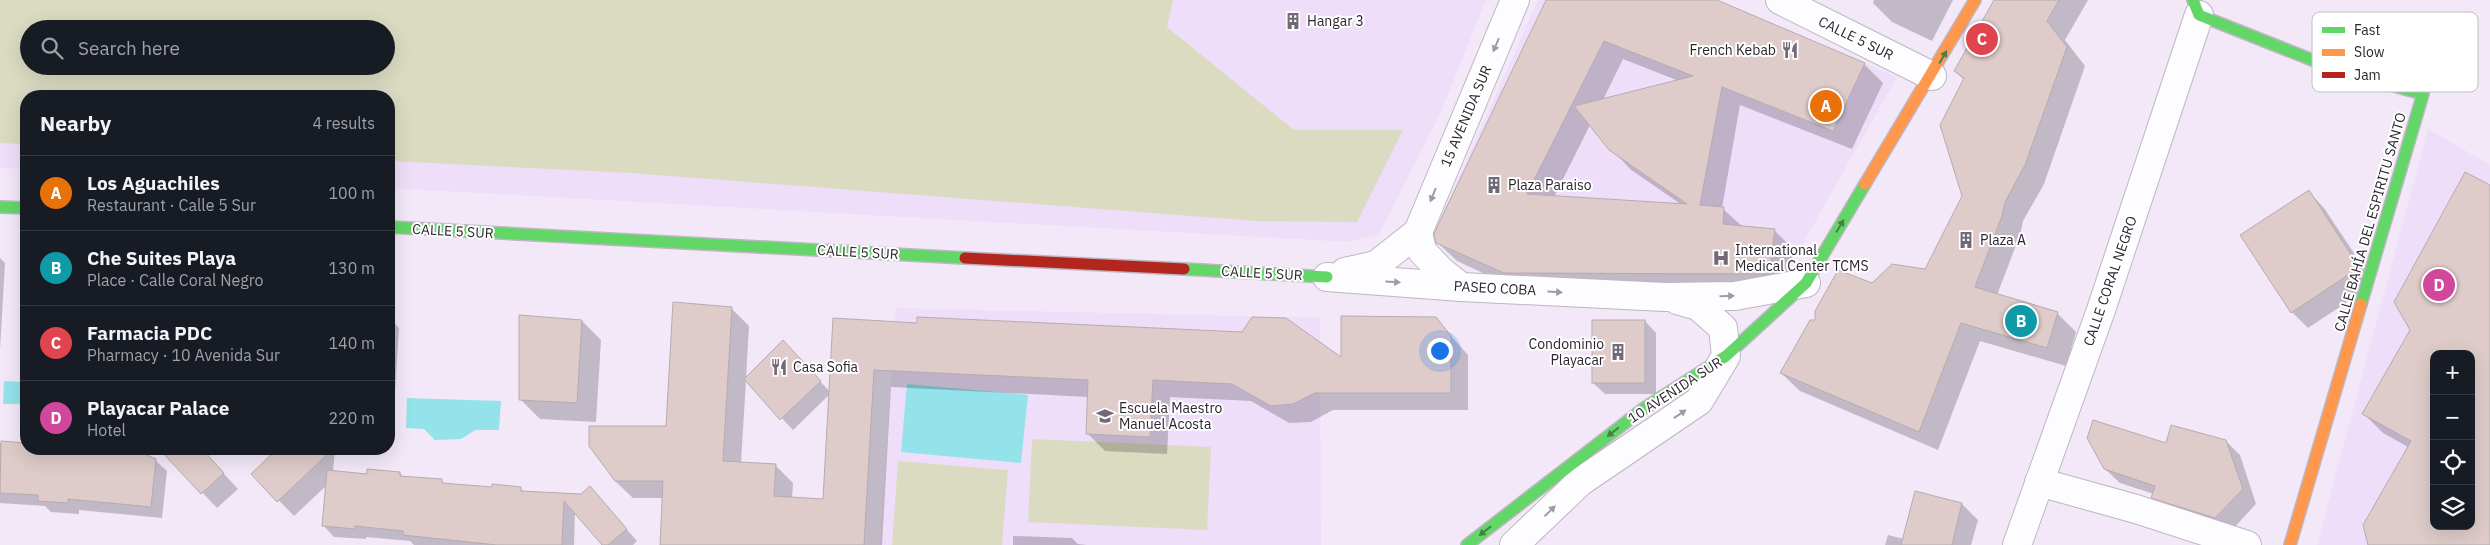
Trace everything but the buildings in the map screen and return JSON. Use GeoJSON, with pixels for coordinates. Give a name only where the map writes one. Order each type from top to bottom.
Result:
{"type":"FeatureCollection","features":[{"type":"Feature","properties":{"kind":"street","name":"15 AVENIDA SUR"},"geometry":{"type":"LineString","coordinates":[[1418,232],[1515,0]]}},
{"type":"Feature","properties":{"kind":"street","name":"CALLE 5 SUR"},"geometry":{"type":"LineString","coordinates":[[1780,0],[1932,76]]}},
{"type":"Feature","properties":{"kind":"street"},"geometry":{"type":"LineString","coordinates":[[1726,356],[1806,283],[1932,76],[1975,0]]}},
{"type":"Feature","properties":{"kind":"street","name":"CALLE CORAL NEGRO"},"geometry":{"type":"LineString","coordinates":[[2017,545],[2107,292],[2196,8]]}},
{"type":"Feature","properties":{"kind":"street","name":"CALLE BAHÍA DEL ESPIRITU SANTO"},"geometry":{"type":"LineString","coordinates":[[2196,8],[2312,59]]}},
{"type":"Feature","properties":{"kind":"street","name":"CALLE BAHÍA DEL ESPIRITU SANTO"},"geometry":{"type":"LineString","coordinates":[[2290,545],[2424,94],[2417,92]]}},
{"type":"Feature","properties":{"kind":"street"},"geometry":{"type":"LineString","coordinates":[[0,207],[20,208]]}},
{"type":"Feature","properties":{"kind":"street","name":"CALLE 5 SUR"},"geometry":{"type":"LineString","coordinates":[[395,227],[1327,277]]}},
{"type":"Feature","properties":{"kind":"street"},"geometry":{"type":"LineString","coordinates":[[1327,277],[1376,264],[1418,232],[1422,252],[1461,287]]}},
{"type":"Feature","properties":{"kind":"street","name":"PASEO COBA"},"geometry":{"type":"LineString","coordinates":[[1327,277],[1461,287],[1664,297],[1735,296],[1806,283]]}},
{"type":"Feature","properties":{"kind":"street","name":"PASEO COBA"},"geometry":{"type":"LineString","coordinates":[[1664,297],[1698,306],[1723,328],[1726,356]]}},
{"type":"Feature","properties":{"kind":"street","name":"10 AVENIDA SUR"},"geometry":{"type":"LineString","coordinates":[[1467,545],[1643,409],[1726,356]]}},
{"type":"Feature","properties":{"kind":"street","name":"10 AVENIDA SUR"},"geometry":{"type":"LineString","coordinates":[[1514,545],[1580,482],[1699,401],[1726,356]]}},
{"type":"Feature","properties":{"kind":"street"},"geometry":{"type":"LineString","coordinates":[[2039,482],[2136,509],[2247,545]]}},
{"type":"Feature","properties":{"kind":"shaded area"},"geometry":{"type":"Polygon","coordinates":[[[0,0],[1486,0],[1440,114],[1379,234],[1349,242],[395,188],[395,90],[20,90],[20,169],[0,168],[0,0]]]}},
{"type":"Feature","properties":{"kind":"shaded area"},"geometry":{"type":"Polygon","coordinates":[[[1538,0],[1717,0],[1897,77],[1785,275],[1505,274],[1431,240],[1538,0]]]}},
{"type":"Feature","properties":{"kind":"shaded area"},"geometry":{"type":"Polygon","coordinates":[[[2428,129],[2490,165],[2490,545],[2317,545],[2428,129]]]}},
{"type":"Feature","properties":{"kind":"shaded area","name":"Escuela Maestro Manuel Acosta"},"geometry":{"type":"Polygon","coordinates":[[[896,308],[1320,318],[1321,545],[880,545],[896,308]]]}},
{"type":"Feature","properties":{"kind":"green space"},"geometry":{"type":"Polygon","coordinates":[[[0,0],[1173,0],[1167,27],[1294,130],[1403,130],[1357,222],[1256,221],[631,173],[395,161],[395,90],[20,90],[20,144],[0,143],[0,0]]]}},
{"type":"Feature","properties":{"kind":"green space"},"geometry":{"type":"Polygon","coordinates":[[[1032,439],[1211,447],[1207,530],[1028,522],[1032,439]]]}},
{"type":"Feature","properties":{"kind":"green space"},"geometry":{"type":"Polygon","coordinates":[[[898,461],[1008,470],[1002,545],[892,545],[898,461]]]}},
{"type":"Feature","properties":{"kind":"water"},"geometry":{"type":"Polygon","coordinates":[[[4,381],[20,382],[20,405],[3,404],[4,381]]]}},
{"type":"Feature","properties":{"kind":"water"},"geometry":{"type":"Polygon","coordinates":[[[907,384],[1028,395],[1021,463],[901,452],[907,384]]]}},
{"type":"Feature","properties":{"kind":"water"},"geometry":{"type":"Polygon","coordinates":[[[407,398],[501,401],[499,430],[475,430],[461,439],[435,440],[424,429],[406,428],[407,398]]]}},
{"type":"Feature","properties":{"kind":"traffic: fast"},"geometry":{"type":"LineString","coordinates":[[2193,0],[2199,15],[2312,60]]}},
{"type":"Feature","properties":{"kind":"traffic: fast"},"geometry":{"type":"LineString","coordinates":[[2361,304],[2423,94],[2416,92]]}},
{"type":"Feature","properties":{"kind":"traffic: fast"},"geometry":{"type":"LineString","coordinates":[[1467,545],[1643,409],[1726,356],[1806,283],[1865,184]]}},
{"type":"Feature","properties":{"kind":"traffic: fast"},"geometry":{"type":"LineString","coordinates":[[0,207],[20,208]]}},
{"type":"Feature","properties":{"kind":"traffic: fast"},"geometry":{"type":"LineString","coordinates":[[395,227],[965,258]]}},
{"type":"Feature","properties":{"kind":"traffic: fast"},"geometry":{"type":"LineString","coordinates":[[1184,269],[1327,277]]}},
{"type":"Feature","properties":{"kind":"traffic: slow"},"geometry":{"type":"LineString","coordinates":[[1865,184],[1975,0]]}},
{"type":"Feature","properties":{"kind":"traffic: slow"},"geometry":{"type":"LineString","coordinates":[[2290,545],[2361,304]]}},
{"type":"Feature","properties":{"kind":"traffic: jam"},"geometry":{"type":"LineString","coordinates":[[965,258],[1184,269]]}},
{"type":"Feature","properties":{"kind":"place","name":"Hangar 3"},"geometry":{"type":"Point","coordinates":[1293,21]}},
{"type":"Feature","properties":{"kind":"place","name":"Farmacia PDC"},"geometry":{"type":"Point","coordinates":[1982,39]}},
{"type":"Feature","properties":{"kind":"place","name":"French Kebab"},"geometry":{"type":"Point","coordinates":[1790,50]}},
{"type":"Feature","properties":{"kind":"place","name":"Los Aguachiles"},"geometry":{"type":"Point","coordinates":[1826,106]}},
{"type":"Feature","properties":{"kind":"place","name":"Plaza Paraiso"},"geometry":{"type":"Point","coordinates":[1494,185]}},
{"type":"Feature","properties":{"kind":"place","name":"Plaza A"},"geometry":{"type":"Point","coordinates":[1966,240]}},
{"type":"Feature","properties":{"kind":"place","name":"International Medical Center TCMS"},"geometry":{"type":"Point","coordinates":[1721,258]}},
{"type":"Feature","properties":{"kind":"place","name":"Playacar Palace"},"geometry":{"type":"Point","coordinates":[2439,285]}},
{"type":"Feature","properties":{"kind":"place","name":"Che Suites Playa"},"geometry":{"type":"Point","coordinates":[2021,321]}},
{"type":"Feature","properties":{"kind":"place","name":"Condominio Playacar"},"geometry":{"type":"Point","coordinates":[1618,352]}},
{"type":"Feature","properties":{"kind":"place","name":"Casa Sofia"},"geometry":{"type":"Point","coordinates":[779,367]}},
{"type":"Feature","properties":{"kind":"place","name":"Escuela Maestro Manuel Acosta"},"geometry":{"type":"Point","coordinates":[1105,416]}}]}
